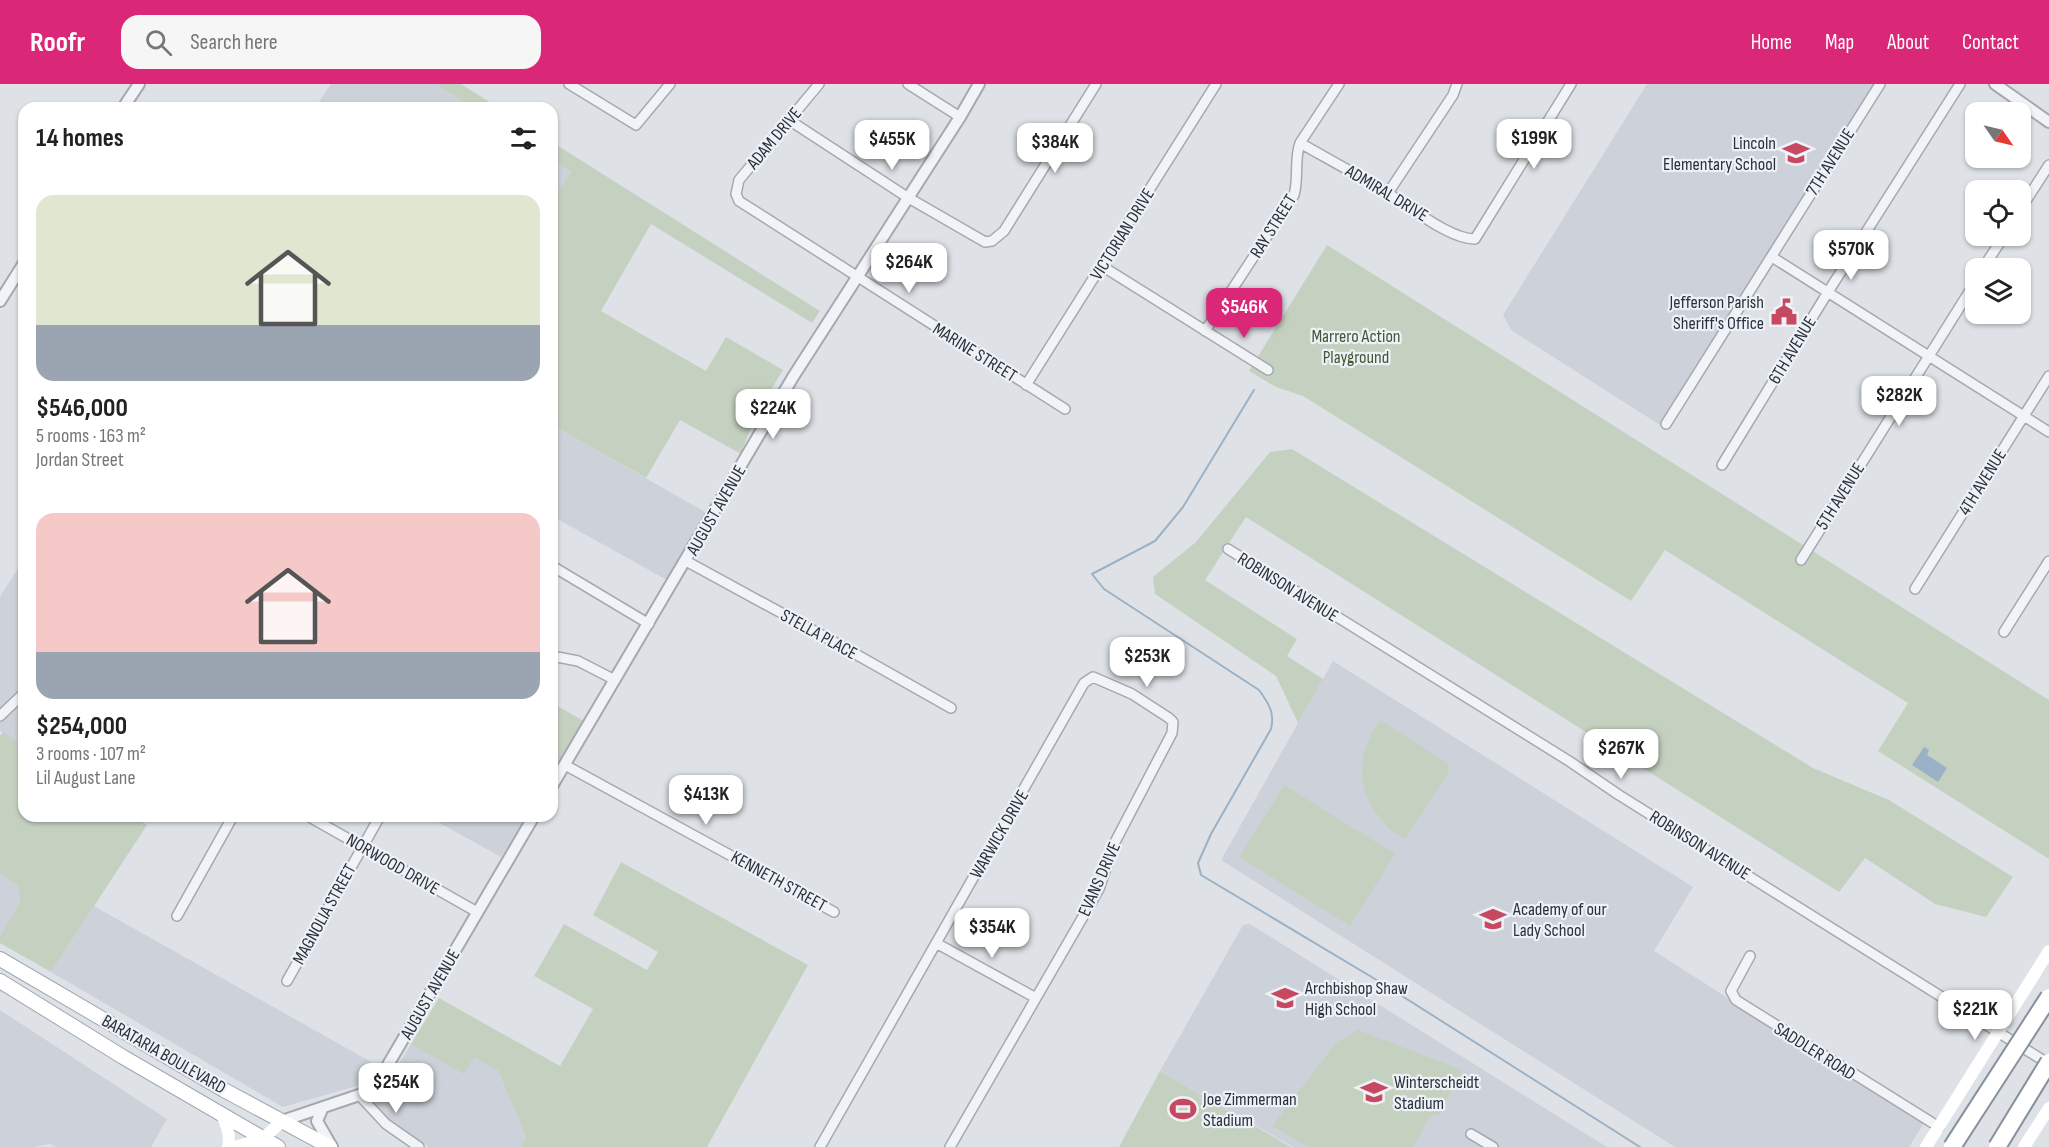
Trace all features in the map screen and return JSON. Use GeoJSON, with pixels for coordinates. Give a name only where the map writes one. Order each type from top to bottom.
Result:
{"type":"FeatureCollection","features":[{"type":"Feature","properties":{"kind":"highway"},"geometry":{"type":"LineString","coordinates":[[1952,1147],[2049,997]]}},
{"type":"Feature","properties":{"kind":"highway"},"geometry":{"type":"LineString","coordinates":[[1997,1147],[2049,1063]]}},
{"type":"Feature","properties":{"kind":"main road"},"geometry":{"type":"LineString","coordinates":[[1926,1147],[2049,951]]}},
{"type":"Feature","properties":{"kind":"main road","name":"BARATARIA BOULEVARD"},"geometry":{"type":"LineString","coordinates":[[0,959],[331,1147]]}},
{"type":"Feature","properties":{"kind":"main road","name":"BARATARIA BOULEVARD"},"geometry":{"type":"LineString","coordinates":[[0,981],[123,1057],[221,1113],[259,1143],[278,1147]]}},
{"type":"Feature","properties":{"kind":"main road"},"geometry":{"type":"LineString","coordinates":[[2024,1147],[2049,1108]]}},
{"type":"Feature","properties":{"kind":"main road"},"geometry":{"type":"LineString","coordinates":[[221,1113],[230,1140],[228,1147]]}},
{"type":"Feature","properties":{"kind":"main road"},"geometry":{"type":"LineString","coordinates":[[234,1147],[259,1143],[282,1121]]}},
{"type":"Feature","properties":{"kind":"street"},"geometry":{"type":"LineString","coordinates":[[127,102],[139,84]]}},
{"type":"Feature","properties":{"kind":"street"},"geometry":{"type":"LineString","coordinates":[[569,84],[636,126],[670,84]]}},
{"type":"Feature","properties":{"kind":"street","name":"ADAM DRIVE"},"geometry":{"type":"LineString","coordinates":[[736,194],[739,180],[819,84]]}},
{"type":"Feature","properties":{"kind":"street"},"geometry":{"type":"LineString","coordinates":[[908,84],[960,117]]}},
{"type":"Feature","properties":{"kind":"street","name":"AUGUST AVENUE"},"geometry":{"type":"LineString","coordinates":[[558,776],[793,377],[979,84]]}},
{"type":"Feature","properties":{"kind":"street"},"geometry":{"type":"LineString","coordinates":[[789,120],[907,197],[985,242],[992,241],[1004,231],[1096,84]]}},
{"type":"Feature","properties":{"kind":"street","name":"VICTORIAN DRIVE"},"geometry":{"type":"LineString","coordinates":[[1026,385],[1216,84]]}},
{"type":"Feature","properties":{"kind":"street","name":"RAY STREET"},"geometry":{"type":"LineString","coordinates":[[1205,331],[1294,195],[1298,183],[1297,151],[1300,143],[1339,84]]}},
{"type":"Feature","properties":{"kind":"street"},"geometry":{"type":"LineString","coordinates":[[1388,193],[1453,95],[1456,84]]}},
{"type":"Feature","properties":{"kind":"street","name":"ADMIRAL DRIVE"},"geometry":{"type":"LineString","coordinates":[[1300,143],[1457,235],[1465,239],[1474,239],[1571,84]]}},
{"type":"Feature","properties":{"kind":"street","name":"7TH AVENUE"},"geometry":{"type":"LineString","coordinates":[[1666,424],[1880,84]]}},
{"type":"Feature","properties":{"kind":"street","name":"6TH AVENUE"},"geometry":{"type":"LineString","coordinates":[[1722,465],[1960,84]]}},
{"type":"Feature","properties":{"kind":"street"},"geometry":{"type":"LineString","coordinates":[[1995,84],[2049,122]]}},
{"type":"Feature","properties":{"kind":"street"},"geometry":{"type":"LineString","coordinates":[[2031,193],[2049,165]]}},
{"type":"Feature","properties":{"kind":"street","name":"MARINE STREET"},"geometry":{"type":"LineString","coordinates":[[736,194],[746,207],[1065,409]]}},
{"type":"Feature","properties":{"kind":"street"},"geometry":{"type":"LineString","coordinates":[[1772,257],[2049,432]]}},
{"type":"Feature","properties":{"kind":"street"},"geometry":{"type":"LineString","coordinates":[[1102,266],[1268,370]]}},
{"type":"Feature","properties":{"kind":"street"},"geometry":{"type":"LineString","coordinates":[[0,301],[18,272]]}},
{"type":"Feature","properties":{"kind":"street","name":"5TH AVENUE"},"geometry":{"type":"LineString","coordinates":[[1801,560],[1965,298]]}},
{"type":"Feature","properties":{"kind":"street","name":"4TH AVENUE"},"geometry":{"type":"LineString","coordinates":[[1915,589],[2049,376]]}},
{"type":"Feature","properties":{"kind":"street","name":"ROBINSON AVENUE"},"geometry":{"type":"LineString","coordinates":[[1228,549],[1569,761],[1619,795],[1998,1034],[2049,1063]]}},
{"type":"Feature","properties":{"kind":"street","name":"STELLA PLACE"},"geometry":{"type":"LineString","coordinates":[[686,561],[951,708]]}},
{"type":"Feature","properties":{"kind":"street"},"geometry":{"type":"LineString","coordinates":[[2004,632],[2049,561]]}},
{"type":"Feature","properties":{"kind":"street"},"geometry":{"type":"LineString","coordinates":[[558,570],[649,624]]}},
{"type":"Feature","properties":{"kind":"street"},"geometry":{"type":"LineString","coordinates":[[558,657],[578,662],[615,680]]}},
{"type":"Feature","properties":{"kind":"street","name":"EVANS DRIVE"},"geometry":{"type":"LineString","coordinates":[[950,1147],[1099,889],[1114,844],[1172,733],[1173,722],[1169,717],[1132,694],[1093,677],[1089,678]]}},
{"type":"Feature","properties":{"kind":"street","name":"WARWICK DRIVE"},"geometry":{"type":"LineString","coordinates":[[820,1147],[1084,683],[1089,678]]}},
{"type":"Feature","properties":{"kind":"street"},"geometry":{"type":"LineString","coordinates":[[0,716],[18,699]]}},
{"type":"Feature","properties":{"kind":"street","name":"KENNETH STREET"},"geometry":{"type":"LineString","coordinates":[[565,765],[834,912]]}},
{"type":"Feature","properties":{"kind":"street"},"geometry":{"type":"LineString","coordinates":[[177,916],[230,822]]}},
{"type":"Feature","properties":{"kind":"street","name":"NORWOOD DRIVE"},"geometry":{"type":"LineString","coordinates":[[319,822],[477,912]]}},
{"type":"Feature","properties":{"kind":"street","name":"MAGNOLIA STREET"},"geometry":{"type":"LineString","coordinates":[[287,981],[377,822]]}},
{"type":"Feature","properties":{"kind":"street","name":"AUGUST AVENUE"},"geometry":{"type":"LineString","coordinates":[[282,1121],[359,1095],[371,1088],[382,1075],[530,822]]}},
{"type":"Feature","properties":{"kind":"street"},"geometry":{"type":"LineString","coordinates":[[936,943],[1036,998]]}},
{"type":"Feature","properties":{"kind":"street","name":"SADDLER ROAD"},"geometry":{"type":"LineString","coordinates":[[1750,956],[1731,991],[1736,1000],[1938,1127]]}},
{"type":"Feature","properties":{"kind":"street"},"geometry":{"type":"LineString","coordinates":[[359,1095],[386,1124],[419,1147]]}},
{"type":"Feature","properties":{"kind":"street"},"geometry":{"type":"LineString","coordinates":[[323,1107],[317,1121],[331,1147]]}},
{"type":"Feature","properties":{"kind":"street"},"geometry":{"type":"LineString","coordinates":[[1471,1134],[1492,1147]]}},
{"type":"Feature","properties":{"kind":"shaded area"},"geometry":{"type":"Polygon","coordinates":[[[331,84],[436,84],[464,102],[319,102],[331,84]]]}},
{"type":"Feature","properties":{"kind":"shaded area"},"geometry":{"type":"Polygon","coordinates":[[[1647,84],[1876,84],[1660,425],[1511,330],[1503,315],[1647,84]]]}},
{"type":"Feature","properties":{"kind":"shaded area"},"geometry":{"type":"Polygon","coordinates":[[[558,164],[571,172],[558,192],[558,164]]]}},
{"type":"Feature","properties":{"kind":"shaded area"},"geometry":{"type":"Polygon","coordinates":[[[558,428],[707,513],[667,580],[558,519],[558,428]]]}},
{"type":"Feature","properties":{"kind":"shaded area"},"geometry":{"type":"Polygon","coordinates":[[[18,568],[18,742],[0,731],[0,597],[18,568]]]}},
{"type":"Feature","properties":{"kind":"shaded area","name":"Academy of our Lady School"},"geometry":{"type":"Polygon","coordinates":[[[1333,661],[1693,887],[1654,951],[1924,1123],[1909,1147],[1675,1147],[1221,860],[1333,661]]]}},
{"type":"Feature","properties":{"kind":"shaded area"},"geometry":{"type":"Polygon","coordinates":[[[438,822],[524,822],[501,857],[438,822]]]}},
{"type":"Feature","properties":{"kind":"shaded area"},"geometry":{"type":"Polygon","coordinates":[[[0,874],[18,886],[20,902],[0,936],[0,874]]]}},
{"type":"Feature","properties":{"kind":"shaded area"},"geometry":{"type":"Polygon","coordinates":[[[94,906],[380,1067],[360,1085],[283,1107],[51,972],[94,906]]]}},
{"type":"Feature","properties":{"kind":"shaded area","name":"Archbishop Shaw High School"},"geometry":{"type":"Polygon","coordinates":[[[1250,924],[1607,1147],[1293,1147],[1160,1071],[1243,925],[1250,924]]]}},
{"type":"Feature","properties":{"kind":"shaded area"},"geometry":{"type":"Polygon","coordinates":[[[0,1010],[167,1119],[151,1147],[56,1147],[50,1144],[34,1147],[0,1147],[0,1010]]]}},
{"type":"Feature","properties":{"kind":"shaded area"},"geometry":{"type":"Polygon","coordinates":[[[411,1044],[464,1073],[474,1056],[498,1071],[526,1137],[521,1147],[429,1147],[393,1124],[373,1106],[411,1044]]]}},
{"type":"Feature","properties":{"kind":"green space"},"geometry":{"type":"Polygon","coordinates":[[[436,84],[461,84],[490,102],[464,102],[436,84]]]}},
{"type":"Feature","properties":{"kind":"green space"},"geometry":{"type":"Polygon","coordinates":[[[558,146],[820,311],[812,323],[651,224],[601,311],[706,371],[726,337],[783,370],[755,416],[741,454],[680,420],[646,478],[558,428],[558,192],[571,172],[558,164],[558,146]]]}},
{"type":"Feature","properties":{"kind":"green space","name":"Marrero Action Playground"},"geometry":{"type":"Polygon","coordinates":[[[1327,245],[2049,700],[2049,859],[1878,751],[1908,703],[1665,550],[1631,601],[1303,396],[1276,387],[1249,371],[1327,245]]]}},
{"type":"Feature","properties":{"kind":"green space"},"geometry":{"type":"Polygon","coordinates":[[[1292,449],[1813,768],[1889,800],[2013,877],[1986,917],[1935,904],[1865,858],[1839,892],[1246,517],[1205,580],[1297,639],[1287,656],[1323,679],[1298,723],[1276,676],[1155,594],[1153,577],[1196,542],[1270,452],[1292,449]]]}},
{"type":"Feature","properties":{"kind":"green space"},"geometry":{"type":"Polygon","coordinates":[[[558,706],[584,721],[558,764],[558,706]]]}},
{"type":"Feature","properties":{"kind":"green space"},"geometry":{"type":"Polygon","coordinates":[[[1380,720],[1449,764],[1448,773],[1405,839],[1390,829],[1376,813],[1368,800],[1364,787],[1362,774],[1366,747],[1380,720]]]}},
{"type":"Feature","properties":{"kind":"green space"},"geometry":{"type":"Polygon","coordinates":[[[3,732],[18,742],[18,822],[142,822],[147,825],[51,972],[0,943],[0,936],[20,902],[18,886],[0,874],[0,736],[3,732]]]}},
{"type":"Feature","properties":{"kind":"green space"},"geometry":{"type":"Polygon","coordinates":[[[1284,785],[1395,854],[1350,926],[1239,857],[1284,785]]]}},
{"type":"Feature","properties":{"kind":"green space"},"geometry":{"type":"Polygon","coordinates":[[[621,862],[808,965],[707,1147],[521,1147],[526,1137],[498,1071],[474,1057],[464,1074],[411,1044],[439,998],[560,1066],[593,1009],[534,976],[564,924],[647,970],[658,952],[593,915],[621,862]]]}},
{"type":"Feature","properties":{"kind":"green space","name":"Winterscheidt Stadium"},"geometry":{"type":"Polygon","coordinates":[[[1358,1030],[1462,1070],[1439,1115],[1430,1116],[1413,1147],[1308,1147],[1272,1126],[1337,1042],[1358,1030]]]}},
{"type":"Feature","properties":{"kind":"green space","name":"Joe Zimmerman Stadium"},"geometry":{"type":"Polygon","coordinates":[[[1160,1071],[1291,1147],[1119,1147],[1160,1071]]]}},
{"type":"Feature","properties":{"kind":"water"},"geometry":{"type":"Polygon","coordinates":[[[1924,747],[1929,750],[1927,755],[1947,768],[1938,782],[1912,765],[1924,747]]]}},
{"type":"Feature","properties":{"kind":"waterway"},"geometry":{"type":"LineString","coordinates":[[1254,390],[1183,507],[1155,541],[1092,574],[1104,589],[1259,690],[1270,709],[1271,729],[1211,834],[1198,863],[1201,875],[1380,982],[1640,1147]]}},
{"type":"Feature","properties":{"kind":"place","name":"Lincoln Elementary School"},"geometry":{"type":"Point","coordinates":[1796,153]}},
{"type":"Feature","properties":{"kind":"place","name":"Jefferson Parish Sheriff's Office"},"geometry":{"type":"Point","coordinates":[1784,312]}},
{"type":"Feature","properties":{"kind":"place","name":"Academy of our Lady School"},"geometry":{"type":"Point","coordinates":[1493,919]}},
{"type":"Feature","properties":{"kind":"place","name":"Archbishop Shaw High School"},"geometry":{"type":"Point","coordinates":[1285,998]}},
{"type":"Feature","properties":{"kind":"place","name":"Winterscheidt Stadium"},"geometry":{"type":"Point","coordinates":[1374,1092]}},
{"type":"Feature","properties":{"kind":"place","name":"Joe Zimmerman Stadium"},"geometry":{"type":"Point","coordinates":[1183,1109]}}]}
